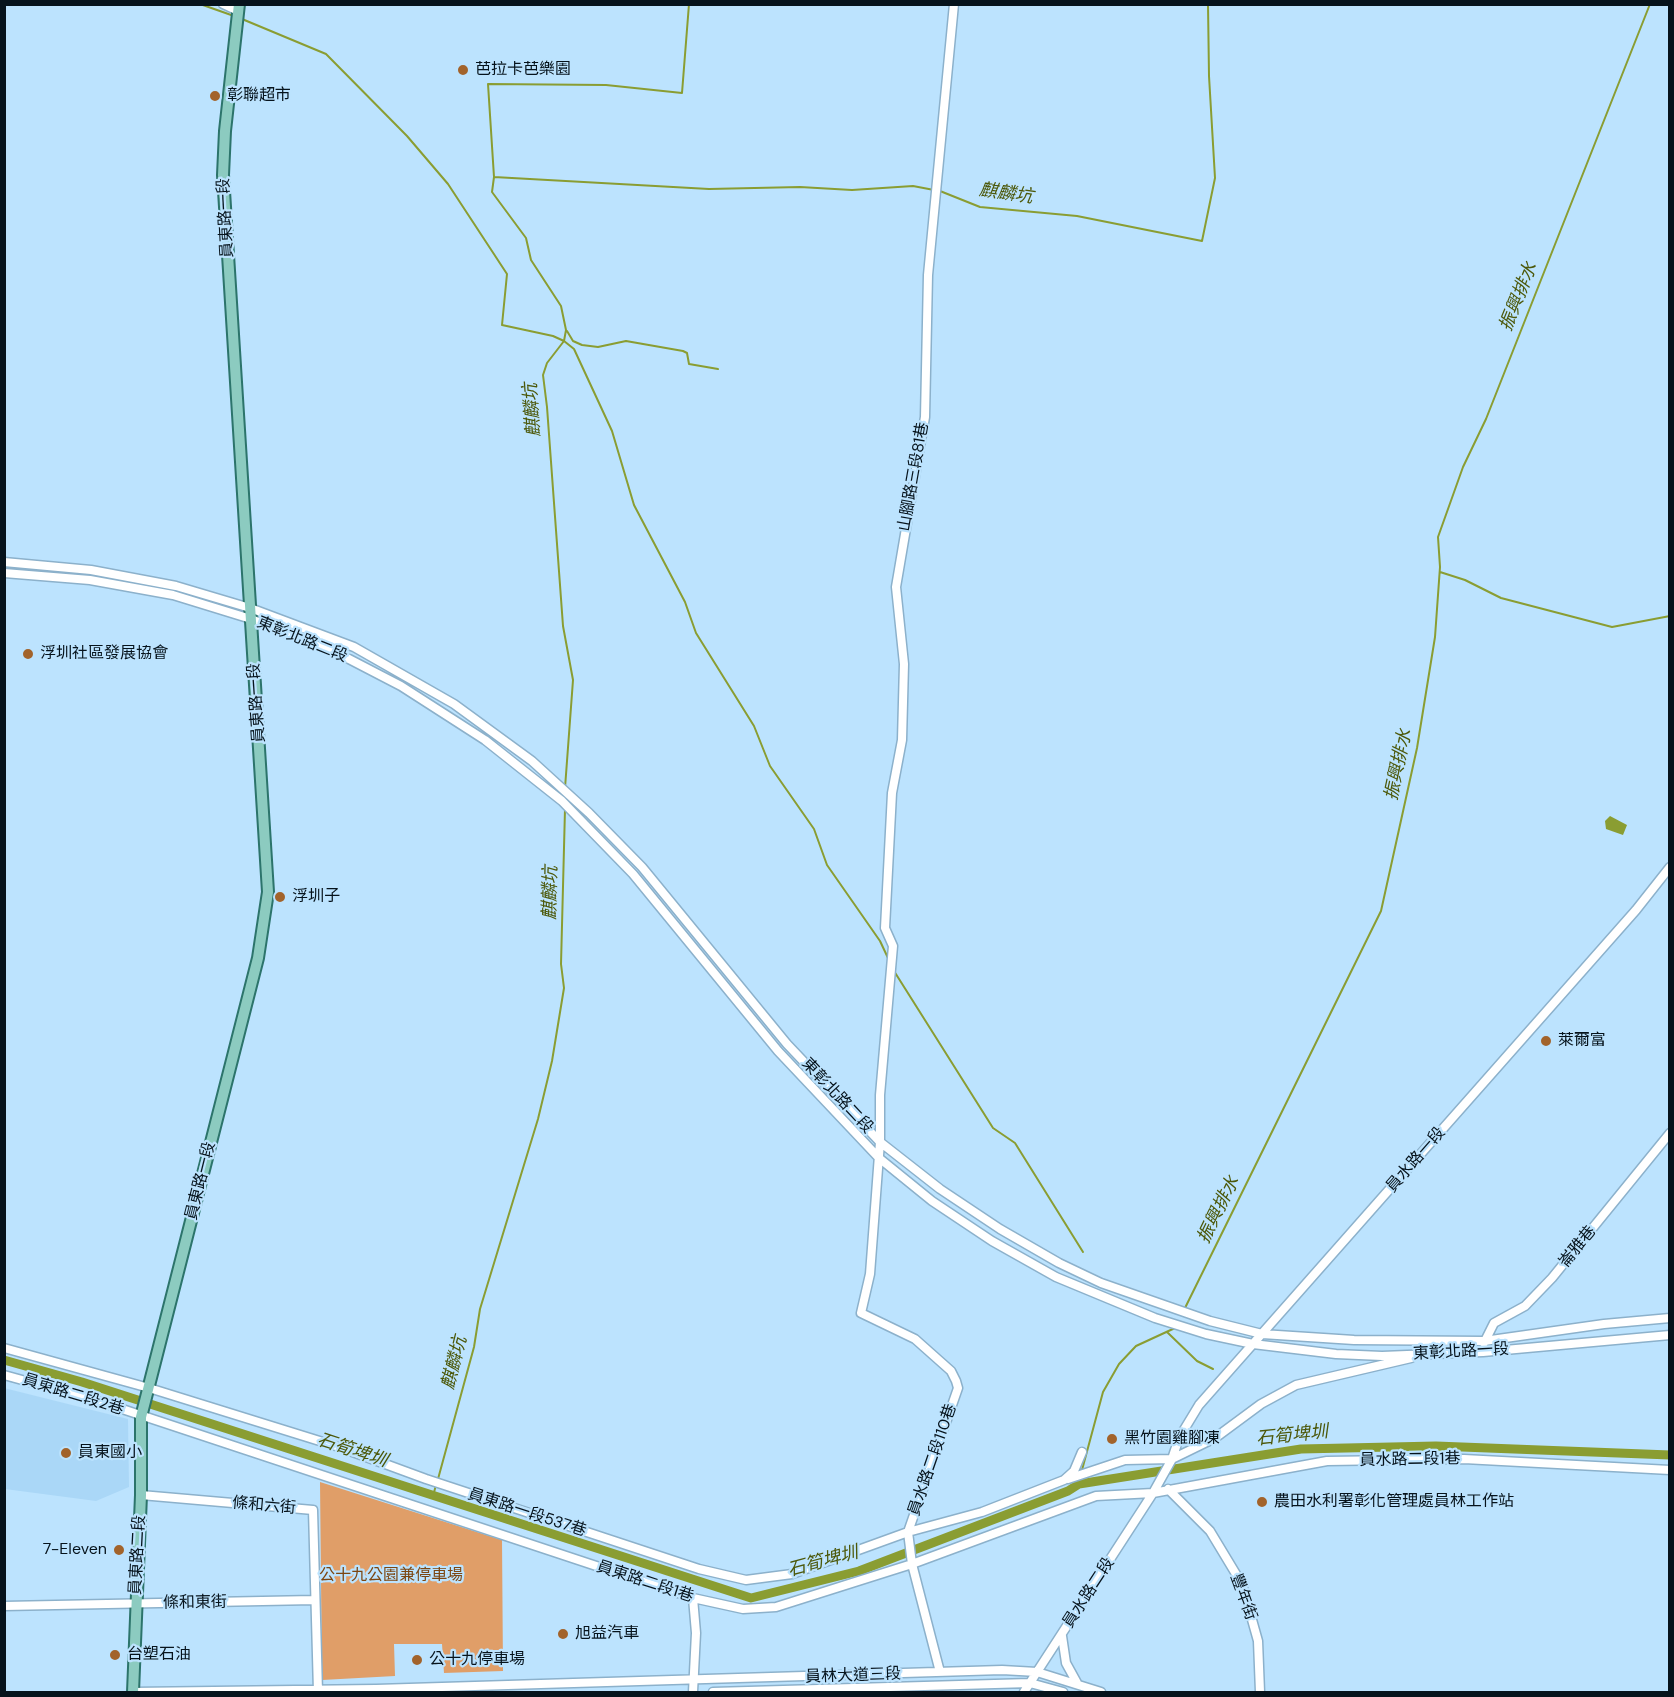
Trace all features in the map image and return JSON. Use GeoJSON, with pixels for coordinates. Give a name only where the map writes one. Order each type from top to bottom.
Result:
{"type":"FeatureCollection","features":[{"type":"Feature","properties":{"kind":"main road","name":"員東路一段"},"geometry":{"type":"LineString","coordinates":[[141,1417],[264,929],[267,867],[223,175],[239,8]]}},
{"type":"Feature","properties":{"kind":"main road","name":"員東路二段"},"geometry":{"type":"LineString","coordinates":[[132,1692],[141,1496],[141,1417]]}},
{"type":"Feature","properties":{"kind":"street"},"geometry":{"type":"LineString","coordinates":[[223,4],[239,8]]}},
{"type":"Feature","properties":{"kind":"street","name":"山腳路三段81巷"},"geometry":{"type":"LineString","coordinates":[[954,4],[928,275],[925,417],[896,588],[904,664],[902,740],[892,793],[885,928],[893,946],[880,1095],[880,1142],[870,1274],[861,1313],[915,1339],[951,1371],[958,1388]]}},
{"type":"Feature","properties":{"kind":"street","name":"東彰北路二段"},"geometry":{"type":"LineString","coordinates":[[4,562],[91,570],[176,586],[250,608],[354,647],[406,676],[492,729],[571,795],[642,867],[788,1044],[880,1142],[940,1190],[1059,1263],[1101,1283],[1190,1315],[1262,1334]]}},
{"type":"Feature","properties":{"kind":"street","name":"東彰北路二段"},"geometry":{"type":"LineString","coordinates":[[4,573],[111,584],[172,595],[251,620],[349,659],[401,686],[486,740],[562,801],[633,874],[778,1051],[879,1158],[932,1201],[992,1241],[1056,1277],[1170,1323],[1253,1344]]}},
{"type":"Feature","properties":{"kind":"street","name":"員水路一段"},"geometry":{"type":"LineString","coordinates":[[1172,1459],[1179,1438],[1199,1405],[1636,910],[1670,867]]}},
{"type":"Feature","properties":{"kind":"street","name":"崙雅巷"},"geometry":{"type":"LineString","coordinates":[[1484,1341],[1494,1323],[1525,1306],[1552,1278],[1670,1133]]}},
{"type":"Feature","properties":{"kind":"street","name":"東彰北路一段"},"geometry":{"type":"LineString","coordinates":[[1262,1334],[1354,1340],[1484,1341],[1604,1324],[1670,1318]]}},
{"type":"Feature","properties":{"kind":"street","name":"東彰北路一段"},"geometry":{"type":"LineString","coordinates":[[1253,1344],[1336,1354],[1423,1354],[1483,1352],[1670,1335]]}},
{"type":"Feature","properties":{"kind":"street"},"geometry":{"type":"LineString","coordinates":[[1483,1352],[1484,1341]]}},
{"type":"Feature","properties":{"kind":"street","name":"員東路一段537巷"},"geometry":{"type":"LineString","coordinates":[[4,1348],[149,1388],[339,1447],[485,1499],[724,1576],[746,1580],[792,1574],[908,1532],[982,1512],[1104,1465],[1125,1460],[1172,1459]]}},
{"type":"Feature","properties":{"kind":"street"},"geometry":{"type":"LineString","coordinates":[[1172,1459],[1215,1438],[1261,1404],[1296,1385],[1389,1365],[1423,1354]]}},
{"type":"Feature","properties":{"kind":"street","name":"員東路二段2巷"},"geometry":{"type":"LineString","coordinates":[[4,1375],[40,1384],[141,1417]]}},
{"type":"Feature","properties":{"kind":"street","name":"員水路二段110巷"},"geometry":{"type":"LineString","coordinates":[[908,1532],[958,1388]]}},
{"type":"Feature","properties":{"kind":"street","name":"員東路二段1巷"},"geometry":{"type":"LineString","coordinates":[[141,1417],[693,1598],[743,1609],[760,1610],[912,1564],[1096,1496],[1153,1493]]}},
{"type":"Feature","properties":{"kind":"street"},"geometry":{"type":"LineString","coordinates":[[1064,1480],[1074,1471],[1082,1452]]}},
{"type":"Feature","properties":{"kind":"street","name":"員水路二段"},"geometry":{"type":"LineString","coordinates":[[1024,1692],[1153,1493],[1172,1459]]}},
{"type":"Feature","properties":{"kind":"street","name":"員水路二段1巷"},"geometry":{"type":"LineString","coordinates":[[1153,1493],[1168,1489],[1229,1482],[1327,1461],[1464,1460],[1670,1470]]}},
{"type":"Feature","properties":{"kind":"street","name":"豐年街"},"geometry":{"type":"LineString","coordinates":[[1168,1489],[1210,1531],[1242,1584],[1258,1641],[1260,1692]]}},
{"type":"Feature","properties":{"kind":"street","name":"條和六街"},"geometry":{"type":"LineString","coordinates":[[141,1496],[313,1510],[318,1690]]}},
{"type":"Feature","properties":{"kind":"street"},"geometry":{"type":"LineString","coordinates":[[908,1532],[912,1564],[940,1672]]}},
{"type":"Feature","properties":{"kind":"street"},"geometry":{"type":"LineString","coordinates":[[693,1598],[695,1680],[693,1692]]}},
{"type":"Feature","properties":{"kind":"street","name":"條和東街"},"geometry":{"type":"LineString","coordinates":[[4,1606],[314,1600]]}},
{"type":"Feature","properties":{"kind":"street"},"geometry":{"type":"LineString","coordinates":[[1062,1636],[1066,1663],[1077,1683]]}},
{"type":"Feature","properties":{"kind":"street","name":"員林大道三段"},"geometry":{"type":"LineString","coordinates":[[132,1692],[376,1689],[1002,1670],[1036,1672],[1101,1692]]}},
{"type":"Feature","properties":{"kind":"street","name":"員林大道三段"},"geometry":{"type":"LineString","coordinates":[[713,1692],[987,1688],[1030,1683],[1063,1692]]}},
{"type":"Feature","properties":{"kind":"shaded area"},"geometry":{"type":"Polygon","coordinates":[[[1610,816],[1627,825],[1623,835],[1606,829],[1605,821],[1610,816]]]}},
{"type":"Feature","properties":{"kind":"shaded area","name":"員東國小"},"geometry":{"type":"Polygon","coordinates":[[[4,1388],[128,1419],[129,1487],[96,1501],[5,1489],[4,1388]]]}},
{"type":"Feature","properties":{"kind":"green space","name":"公十九公園兼停車場"},"geometry":{"type":"Polygon","coordinates":[[[320,1482],[502,1540],[503,1671],[444,1673],[442,1644],[394,1644],[395,1676],[322,1680],[320,1482]]]}},
{"type":"Feature","properties":{"kind":"waterway"},"geometry":{"type":"LineString","coordinates":[[200,4],[234,16]]}},
{"type":"Feature","properties":{"kind":"waterway"},"geometry":{"type":"LineString","coordinates":[[494,177],[488,84],[606,85],[682,93],[689,4]]}},
{"type":"Feature","properties":{"kind":"waterway","name":"麒麟坑"},"geometry":{"type":"LineString","coordinates":[[940,191],[980,207],[1077,216],[1202,241],[1215,178],[1209,76],[1208,4]]}},
{"type":"Feature","properties":{"kind":"waterway","name":"振興排水"},"geometry":{"type":"LineString","coordinates":[[1184,1310],[1381,911],[1417,748],[1435,637],[1440,567],[1438,537],[1463,467],[1486,419],[1650,4]]}},
{"type":"Feature","properties":{"kind":"waterway"},"geometry":{"type":"LineString","coordinates":[[242,19],[326,54],[407,136],[448,184],[507,274],[502,325],[553,336],[574,349],[612,431],[634,505],[685,602],[696,633],[754,726],[770,766],[814,829],[827,865],[880,941],[888,958]]}},
{"type":"Feature","properties":{"kind":"waterway","name":"麒麟坑"},"geometry":{"type":"LineString","coordinates":[[565,788],[573,680],[563,626],[543,375],[547,363],[564,341],[566,330],[561,306],[531,260],[526,238],[492,192],[494,177],[709,189],[800,187],[852,190],[913,186],[934,190]]}},
{"type":"Feature","properties":{"kind":"waterway"},"geometry":{"type":"LineString","coordinates":[[567,331],[573,341],[582,345],[598,347],[626,341],[683,351],[687,353],[689,364],[718,369]]}},
{"type":"Feature","properties":{"kind":"waterway"},"geometry":{"type":"LineString","coordinates":[[1440,572],[1465,580],[1501,598],[1612,627],[1670,616]]}},
{"type":"Feature","properties":{"kind":"waterway","name":"麒麟坑"},"geometry":{"type":"LineString","coordinates":[[438,1479],[474,1347],[480,1309],[538,1119],[552,1061],[564,988],[561,964],[565,809]]}},
{"type":"Feature","properties":{"kind":"waterway"},"geometry":{"type":"LineString","coordinates":[[894,971],[993,1128],[1015,1143],[1083,1252]]}},
{"type":"Feature","properties":{"kind":"waterway","name":"振興排水"},"geometry":{"type":"LineString","coordinates":[[1082,1470],[1103,1392],[1119,1364],[1136,1346],[1175,1328]]}},
{"type":"Feature","properties":{"kind":"waterway"},"geometry":{"type":"LineString","coordinates":[[1167,1332],[1197,1361],[1213,1369]]}},
{"type":"Feature","properties":{"kind":"waterway","name":"石筍埤圳"},"geometry":{"type":"LineString","coordinates":[[4,1360],[82,1382],[751,1598],[859,1571],[1068,1491],[1079,1484],[1301,1449],[1436,1446],[1670,1455]]}},
{"type":"Feature","properties":{"kind":"waterway","name":"麒麟坑"},"geometry":{"type":"LineString","coordinates":[[433,1496],[436,1485]]}},
{"type":"Feature","properties":{"kind":"place","name":"芭拉卡芭樂園"},"geometry":{"type":"Point","coordinates":[463,70]}},
{"type":"Feature","properties":{"kind":"place","name":"彰聯超市"},"geometry":{"type":"Point","coordinates":[215,96]}},
{"type":"Feature","properties":{"kind":"place","name":"浮圳社區發展協會"},"geometry":{"type":"Point","coordinates":[28,654]}},
{"type":"Feature","properties":{"kind":"place","name":"浮圳子"},"geometry":{"type":"Point","coordinates":[280,897]}},
{"type":"Feature","properties":{"kind":"place","name":"萊爾富"},"geometry":{"type":"Point","coordinates":[1546,1041]}},
{"type":"Feature","properties":{"kind":"place","name":"黑竹園雞腳凍"},"geometry":{"type":"Point","coordinates":[1112,1439]}},
{"type":"Feature","properties":{"kind":"place","name":"員東國小"},"geometry":{"type":"Point","coordinates":[66,1453]}},
{"type":"Feature","properties":{"kind":"place","name":"農田水利署彰化管理處員林工作站"},"geometry":{"type":"Point","coordinates":[1262,1502]}},
{"type":"Feature","properties":{"kind":"place","name":"7-Eleven"},"geometry":{"type":"Point","coordinates":[119,1550]}},
{"type":"Feature","properties":{"kind":"place","name":"旭益汽車"},"geometry":{"type":"Point","coordinates":[563,1634]}},
{"type":"Feature","properties":{"kind":"place","name":"台塑石油"},"geometry":{"type":"Point","coordinates":[115,1655]}},
{"type":"Feature","properties":{"kind":"place","name":"公十九停車場"},"geometry":{"type":"Point","coordinates":[417,1660]}}]}
